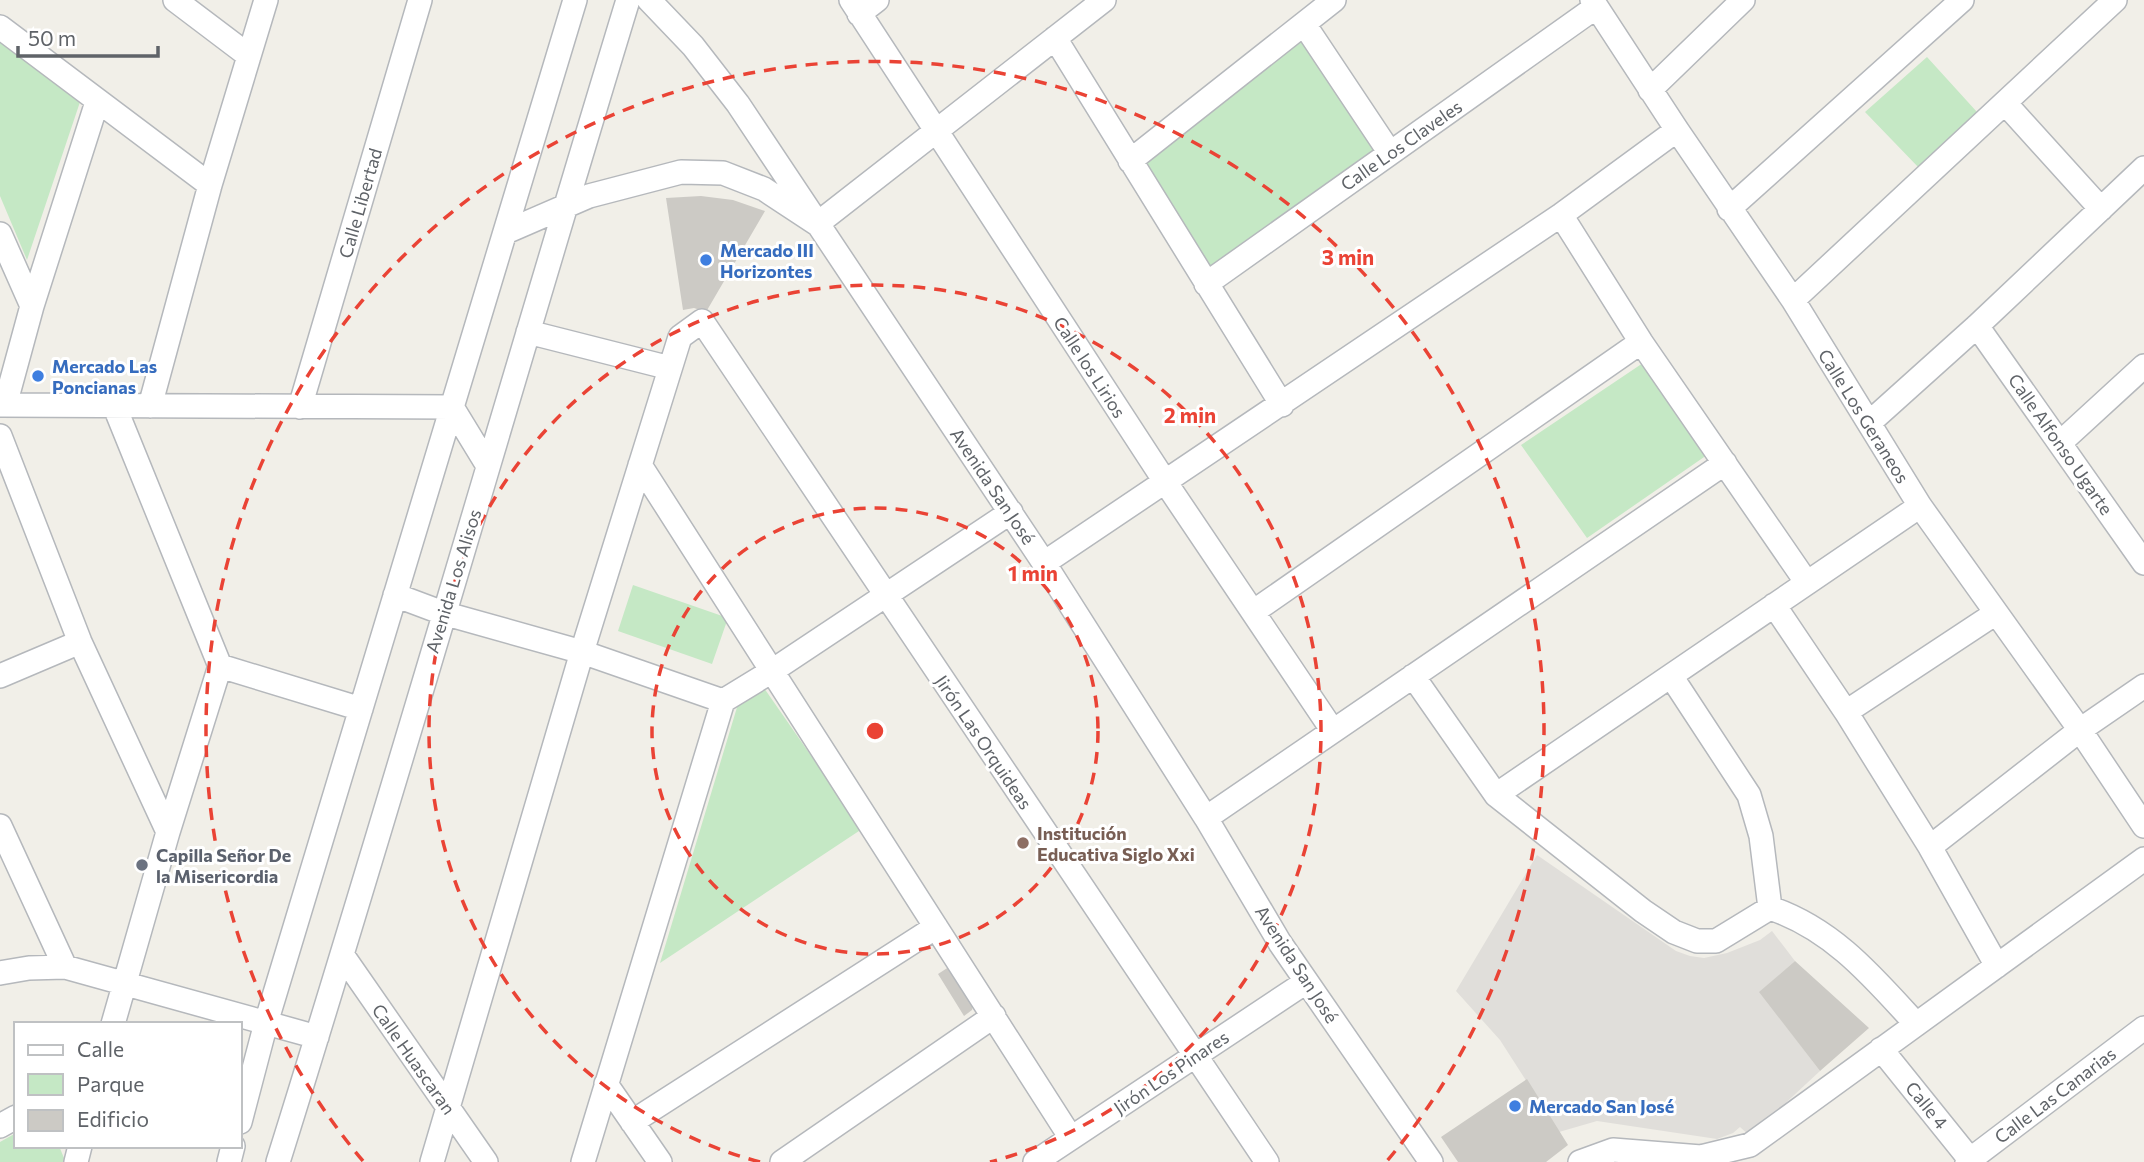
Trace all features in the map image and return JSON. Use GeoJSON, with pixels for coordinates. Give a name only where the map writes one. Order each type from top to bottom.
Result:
{"type":"FeatureCollection","features":[{"type":"Feature","properties":{"kind":"street"},"geometry":{"type":"LineString","coordinates":[[176,0],[249,56]]}},
{"type":"Feature","properties":{"kind":"street"},"geometry":{"type":"LineString","coordinates":[[150,406],[210,185],[265,0]]}},
{"type":"Feature","properties":{"kind":"street","name":"Calle Libertad"},"geometry":{"type":"LineString","coordinates":[[300,407],[420,0]]}},
{"type":"Feature","properties":{"kind":"street"},"geometry":{"type":"LineString","coordinates":[[242,1114],[266,1023],[575,0]]}},
{"type":"Feature","properties":{"kind":"street","name":"Avenida Los Alisos"},"geometry":{"type":"LineString","coordinates":[[278,1162],[343,956],[443,613],[628,0]]}},
{"type":"Feature","properties":{"kind":"street","name":"Avenida San José"},"geometry":{"type":"LineString","coordinates":[[649,0],[693,46],[738,103],[1044,563],[1206,818],[1280,943],[1431,1162]]}},
{"type":"Feature","properties":{"kind":"street"},"geometry":{"type":"LineString","coordinates":[[506,232],[589,195],[681,172],[723,173],[764,189],[817,224],[1104,0]]}},
{"type":"Feature","properties":{"kind":"street"},"geometry":{"type":"LineString","coordinates":[[1130,161],[1334,0]]}},
{"type":"Feature","properties":{"kind":"street"},"geometry":{"type":"LineString","coordinates":[[1650,90],[1743,0]]}},
{"type":"Feature","properties":{"kind":"street"},"geometry":{"type":"LineString","coordinates":[[1729,209],[1962,0]]}},
{"type":"Feature","properties":{"kind":"street"},"geometry":{"type":"LineString","coordinates":[[1793,300],[2115,0]]}},
{"type":"Feature","properties":{"kind":"street","name":"Calle Los Geraneos"},"geometry":{"type":"LineString","coordinates":[[1594,4],[1729,209],[1793,300],[1920,506],[2080,730],[2144,827]]}},
{"type":"Feature","properties":{"kind":"street","name":"Calle Los Claveles"},"geometry":{"type":"LineString","coordinates":[[1206,284],[1594,4]]}},
{"type":"Feature","properties":{"kind":"street","name":"Calle los Lirios"},"geometry":{"type":"LineString","coordinates":[[862,5],[936,131],[1166,483],[1333,731]]}},
{"type":"Feature","properties":{"kind":"street"},"geometry":{"type":"LineString","coordinates":[[1304,24],[1390,153]]}},
{"type":"Feature","properties":{"kind":"street"},"geometry":{"type":"LineString","coordinates":[[0,27],[210,185]]}},
{"type":"Feature","properties":{"kind":"street"},"geometry":{"type":"LineString","coordinates":[[1055,38],[1282,405]]}},
{"type":"Feature","properties":{"kind":"street"},"geometry":{"type":"LineString","coordinates":[[97,102],[2,405],[452,407]]}},
{"type":"Feature","properties":{"kind":"street"},"geometry":{"type":"LineString","coordinates":[[2005,103],[2101,209]]}},
{"type":"Feature","properties":{"kind":"street"},"geometry":{"type":"LineString","coordinates":[[1044,563],[1561,215],[1677,130]]}},
{"type":"Feature","properties":{"kind":"street"},"geometry":{"type":"LineString","coordinates":[[1869,423],[2143,171]]}},
{"type":"Feature","properties":{"kind":"street"},"geometry":{"type":"LineString","coordinates":[[1561,215],[1642,342],[1807,583]]}},
{"type":"Feature","properties":{"kind":"street"},"geometry":{"type":"LineString","coordinates":[[0,234],[32,306]]}},
{"type":"Feature","properties":{"kind":"street","name":"Jirón Las Orquideas"},"geometry":{"type":"LineString","coordinates":[[670,368],[680,337],[702,321],[1267,1162]]}},
{"type":"Feature","properties":{"kind":"street","name":"Calle Alfonso Ugarte"},"geometry":{"type":"LineString","coordinates":[[1977,326],[2060,443],[2140,547]]}},
{"type":"Feature","properties":{"kind":"street"},"geometry":{"type":"LineString","coordinates":[[432,1162],[582,652],[670,368],[528,332]]}},
{"type":"Feature","properties":{"kind":"street"},"geometry":{"type":"LineString","coordinates":[[1253,612],[1642,342]]}},
{"type":"Feature","properties":{"kind":"street"},"geometry":{"type":"LineString","coordinates":[[2060,443],[2144,366]]}},
{"type":"Feature","properties":{"kind":"street"},"geometry":{"type":"LineString","coordinates":[[114,405],[220,666],[167,832],[114,1022]]}},
{"type":"Feature","properties":{"kind":"street"},"geometry":{"type":"LineString","coordinates":[[452,407],[488,466]]}},
{"type":"Feature","properties":{"kind":"street"},"geometry":{"type":"LineString","coordinates":[[0,436],[80,642],[167,832]]}},
{"type":"Feature","properties":{"kind":"street"},"geometry":{"type":"LineString","coordinates":[[1206,818],[1725,463]]}},
{"type":"Feature","properties":{"kind":"street"},"geometry":{"type":"LineString","coordinates":[[640,465],[1071,1138]]}},
{"type":"Feature","properties":{"kind":"street"},"geometry":{"type":"LineString","coordinates":[[1496,795],[1920,506]]}},
{"type":"Feature","properties":{"kind":"street"},"geometry":{"type":"LineString","coordinates":[[583,1162],[723,701],[1011,512]]}},
{"type":"Feature","properties":{"kind":"street"},"geometry":{"type":"LineString","coordinates":[[396,595],[443,613],[582,652],[723,701]]}},
{"type":"Feature","properties":{"kind":"street"},"geometry":{"type":"LineString","coordinates":[[1774,605],[1846,712],[1930,847],[1997,966]]}},
{"type":"Feature","properties":{"kind":"street"},"geometry":{"type":"LineString","coordinates":[[1846,712],[1996,613]]}},
{"type":"Feature","properties":{"kind":"street"},"geometry":{"type":"LineString","coordinates":[[0,676],[80,642]]}},
{"type":"Feature","properties":{"kind":"street"},"geometry":{"type":"LineString","coordinates":[[220,666],[361,709]]}},
{"type":"Feature","properties":{"kind":"street"},"geometry":{"type":"LineString","coordinates":[[1671,676],[1749,795],[1761,836],[1770,908]]}},
{"type":"Feature","properties":{"kind":"street"},"geometry":{"type":"LineString","coordinates":[[1413,677],[1496,795],[1643,912],[1674,932],[1697,941],[1716,941],[1770,908],[1792,915],[1829,938],[1860,963],[1916,1024]]}},
{"type":"Feature","properties":{"kind":"street"},"geometry":{"type":"LineString","coordinates":[[1930,847],[2080,730],[2144,685]]}},
{"type":"Feature","properties":{"kind":"street"},"geometry":{"type":"LineString","coordinates":[[0,826],[65,967]]}},
{"type":"Feature","properties":{"kind":"street"},"geometry":{"type":"LineString","coordinates":[[1580,1162],[1617,1156],[1702,1157],[1750,1144],[2144,859]]}},
{"type":"Feature","properties":{"kind":"street"},"geometry":{"type":"LineString","coordinates":[[632,1122],[936,927]]}},
{"type":"Feature","properties":{"kind":"street","name":"Calle Huascaran"},"geometry":{"type":"LineString","coordinates":[[343,956],[486,1162]]}},
{"type":"Feature","properties":{"kind":"street"},"geometry":{"type":"LineString","coordinates":[[0,973],[29,968],[65,967],[317,1037]]}},
{"type":"Feature","properties":{"kind":"street","name":"Jirón Los Pinares"},"geometry":{"type":"LineString","coordinates":[[1035,1162],[1307,982]]}},
{"type":"Feature","properties":{"kind":"street"},"geometry":{"type":"LineString","coordinates":[[782,1162],[994,1016]]}},
{"type":"Feature","properties":{"kind":"street","name":"Calle Las Canarias"},"geometry":{"type":"LineString","coordinates":[[1970,1161],[2144,1028]]}},
{"type":"Feature","properties":{"kind":"street","name":"Calle 4"},"geometry":{"type":"LineString","coordinates":[[1881,1049],[1970,1161]]}},
{"type":"Feature","properties":{"kind":"street"},"geometry":{"type":"LineString","coordinates":[[606,1084],[660,1162]]}},
{"type":"Feature","properties":{"kind":"shaded area"},"geometry":{"type":"Polygon","coordinates":[[[1537,855],[1676,951],[1690,956],[1704,958],[1727,953],[1760,940],[1772,931],[1795,961],[1760,992],[1820,1071],[1750,1136],[1740,1127],[1717,1139],[1597,1121],[1559,1132],[1500,1040],[1456,991],[1537,855]]]}},
{"type":"Feature","properties":{"kind":"green space"},"geometry":{"type":"Polygon","coordinates":[[[1314,31],[1392,143],[1209,272],[1141,162],[1314,31]]]}},
{"type":"Feature","properties":{"kind":"green space"},"geometry":{"type":"Polygon","coordinates":[[[0,35],[81,99],[27,260],[0,196],[0,35]]]}},
{"type":"Feature","properties":{"kind":"green space"},"geometry":{"type":"Polygon","coordinates":[[[1927,57],[1977,112],[1920,169],[1865,112],[1927,57]]]}},
{"type":"Feature","properties":{"kind":"green space"},"geometry":{"type":"Polygon","coordinates":[[[1643,363],[1707,455],[1587,538],[1521,445],[1643,363]]]}},
{"type":"Feature","properties":{"kind":"green space"},"geometry":{"type":"Polygon","coordinates":[[[633,585],[728,618],[712,664],[618,631],[633,585]]]}},
{"type":"Feature","properties":{"kind":"green space"},"geometry":{"type":"Polygon","coordinates":[[[764,688],[862,829],[660,963],[738,704],[764,688]]]}},
{"type":"Feature","properties":{"kind":"green space"},"geometry":{"type":"Polygon","coordinates":[[[14,1134],[14,1148],[60,1148],[63,1162],[0,1162],[0,1142],[14,1134]]]}},
{"type":"Feature","properties":{"kind":"building","name":"Mercado III Horizontes"},"geometry":{"type":"Polygon","coordinates":[[[701,196],[733,200],[765,211],[706,312],[694,308],[683,310],[666,198],[701,196]]]}},
{"type":"Feature","properties":{"kind":"building"},"geometry":{"type":"Polygon","coordinates":[[[1795,961],[1869,1028],[1820,1071],[1759,992],[1795,961]]]}},
{"type":"Feature","properties":{"kind":"building"},"geometry":{"type":"Polygon","coordinates":[[[955,963],[976,996],[972,1010],[964,1016],[938,974],[955,963]]]}},
{"type":"Feature","properties":{"kind":"building","name":"Mercado San José"},"geometry":{"type":"Polygon","coordinates":[[[1527,1079],[1568,1145],[1546,1162],[1458,1162],[1441,1137],[1527,1079]]]}},
{"type":"Feature","properties":{"kind":"place","name":"Mercado III Horizontes"},"geometry":{"type":"Point","coordinates":[706,260]}},
{"type":"Feature","properties":{"kind":"place","name":"Mercado Las Poncianas"},"geometry":{"type":"Point","coordinates":[38,376]}},
{"type":"Feature","properties":{"kind":"place","name":"Institución Educativa Siglo Xxi"},"geometry":{"type":"Point","coordinates":[1023,843]}},
{"type":"Feature","properties":{"kind":"place","name":"Capilla Señor De la Misericordia"},"geometry":{"type":"Point","coordinates":[142,865]}},
{"type":"Feature","properties":{"kind":"place","name":"Mercado San José"},"geometry":{"type":"Point","coordinates":[1515,1106]}}]}
